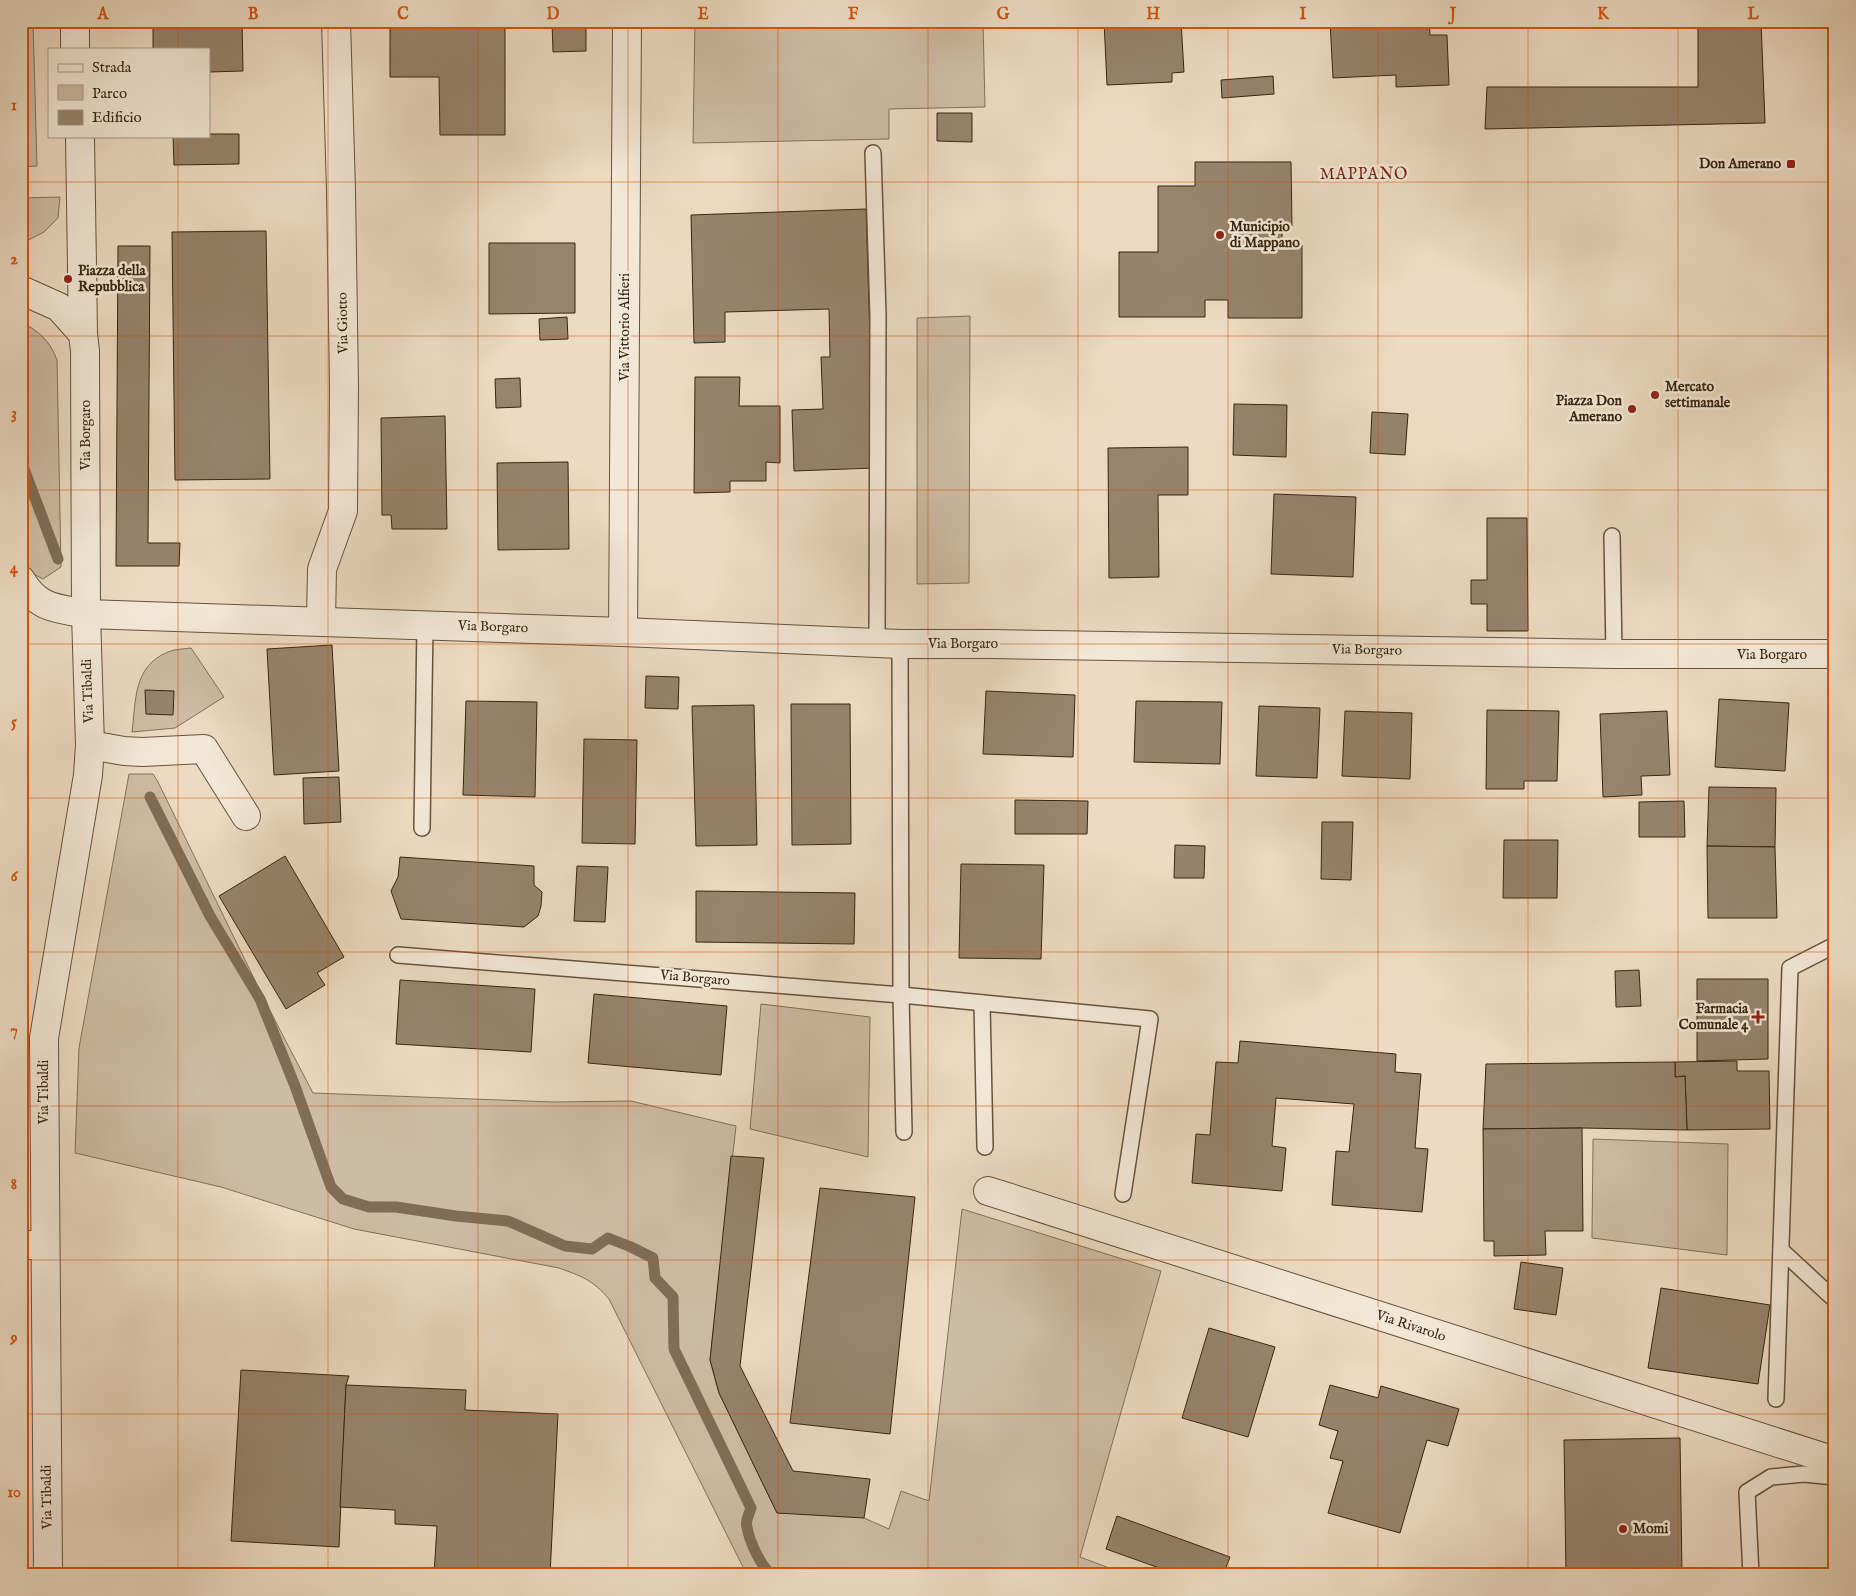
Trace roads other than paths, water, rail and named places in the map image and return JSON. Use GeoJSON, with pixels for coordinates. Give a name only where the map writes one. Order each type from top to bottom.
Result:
{"type":"FeatureCollection","features":[{"type":"Feature","properties":{"kind":"street"},"geometry":{"type":"LineString","coordinates":[[75,21],[75,48]]}},
{"type":"Feature","properties":{"kind":"street","name":"Via Giotto"},"geometry":{"type":"LineString","coordinates":[[321,621],[322,569],[343,511],[342,229],[336,21]]}},
{"type":"Feature","properties":{"kind":"street","name":"Via Vittorio Alfieri"},"geometry":{"type":"LineString","coordinates":[[623,632],[627,21]]}},
{"type":"Feature","properties":{"kind":"street","name":"Via Borgaro"},"geometry":{"type":"LineString","coordinates":[[80,138],[82,334],[86,360],[86,614]]}},
{"type":"Feature","properties":{"kind":"street"},"geometry":{"type":"LineString","coordinates":[[21,290],[59,307],[82,334]]}},
{"type":"Feature","properties":{"kind":"street","name":"Via Borgaro"},"geometry":{"type":"LineString","coordinates":[[21,580],[29,594],[49,607],[86,614],[889,643],[1614,654],[1835,654]]}},
{"type":"Feature","properties":{"kind":"street","name":"Via Tibaldi"},"geometry":{"type":"LineString","coordinates":[[48,1575],[33,1245],[32,1164],[44,1038],[88,775],[90,745],[86,614]]}},
{"type":"Feature","properties":{"kind":"street"},"geometry":{"type":"LineString","coordinates":[[90,745],[142,752],[204,749],[246,816]]}},
{"type":"Feature","properties":{"kind":"street","name":"Via Rivarolo"},"geometry":{"type":"LineString","coordinates":[[988,1191],[1835,1461]]}},
{"type":"Feature","properties":{"kind":"lane"},"geometry":{"type":"LineString","coordinates":[[874,153],[904,1132]]}},
{"type":"Feature","properties":{"kind":"lane"},"geometry":{"type":"LineString","coordinates":[[1612,536],[1614,654]]}},
{"type":"Feature","properties":{"kind":"lane"},"geometry":{"type":"LineString","coordinates":[[422,828],[425,625]]}},
{"type":"Feature","properties":{"kind":"lane"},"geometry":{"type":"LineString","coordinates":[[1776,1399],[1790,968],[1835,945]]}},
{"type":"Feature","properties":{"kind":"lane","name":"Via Borgaro"},"geometry":{"type":"LineString","coordinates":[[398,954],[901,995],[1150,1019],[1122,1194]]}},
{"type":"Feature","properties":{"kind":"lane"},"geometry":{"type":"LineString","coordinates":[[982,1003],[985,1147]]}},
{"type":"Feature","properties":{"kind":"lane"},"geometry":{"type":"LineString","coordinates":[[1781,1250],[1835,1300]]}},
{"type":"Feature","properties":{"kind":"lane"},"geometry":{"type":"LineString","coordinates":[[1751,1575],[1747,1492],[1771,1477],[1804,1474],[1835,1477]]}},
{"type":"Feature","properties":{"kind":"waterway"},"geometry":{"type":"LineString","coordinates":[[21,461],[58,559]]}},
{"type":"Feature","properties":{"kind":"waterway"},"geometry":{"type":"LineString","coordinates":[[150,797],[210,916],[260,999],[295,1086],[331,1187],[343,1199],[369,1207],[396,1207],[508,1221],[565,1246],[592,1249],[608,1238],[653,1258],[655,1278],[673,1297],[674,1349],[751,1508],[747,1525],[753,1547],[765,1568],[774,1575]]}},
{"type":"Feature","properties":{"kind":"place","name":"Don Amerano"},"geometry":{"type":"Point","coordinates":[1791,164]}},
{"type":"Feature","properties":{"kind":"place","name":"Municipio di Mappano"},"geometry":{"type":"Point","coordinates":[1220,235]}},
{"type":"Feature","properties":{"kind":"place","name":"Piazza della Repubblica"},"geometry":{"type":"Point","coordinates":[68,279]}},
{"type":"Feature","properties":{"kind":"place","name":"Mercato settimanale"},"geometry":{"type":"Point","coordinates":[1655,395]}},
{"type":"Feature","properties":{"kind":"place","name":"Piazza Don Amerano"},"geometry":{"type":"Point","coordinates":[1632,409]}},
{"type":"Feature","properties":{"kind":"place","name":"Farmacia Comunale 4"},"geometry":{"type":"Point","coordinates":[1758,1017]}},
{"type":"Feature","properties":{"kind":"place","name":"Momi"},"geometry":{"type":"Point","coordinates":[1623,1529]}},
{"type":"Feature","properties":{"kind":"district","name":"MAPPANO"},"geometry":{"type":"Point","coordinates":[1364,175]}}]}
